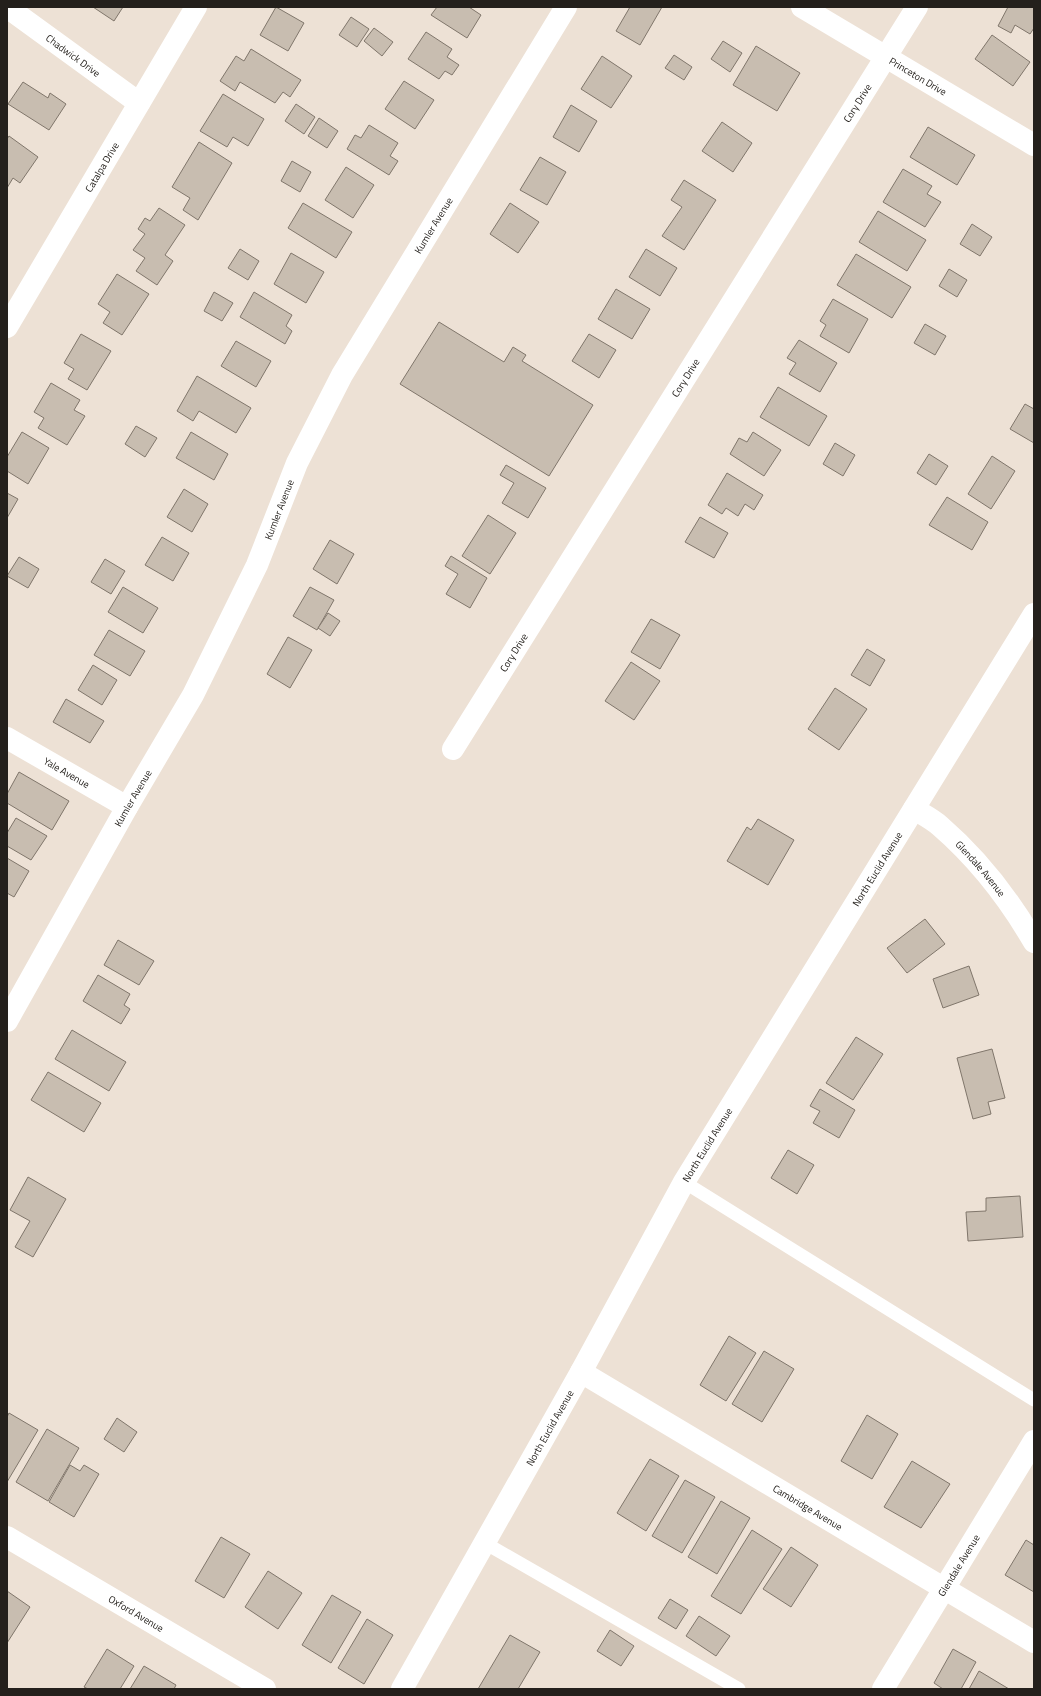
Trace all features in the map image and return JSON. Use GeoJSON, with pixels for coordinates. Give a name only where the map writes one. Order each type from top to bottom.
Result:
{"type":"FeatureCollection","features":[{"type":"Feature","properties":{"kind":"street","name":"Chadwick Drive"},"geometry":{"type":"LineString","coordinates":[[7,7],[139,103]]}},
{"type":"Feature","properties":{"kind":"street","name":"Catalpa Drive"},"geometry":{"type":"LineString","coordinates":[[7,326],[196,7]]}},
{"type":"Feature","properties":{"kind":"street","name":"Kumler Avenue"},"geometry":{"type":"LineString","coordinates":[[7,1021],[127,807],[193,695],[257,565],[297,463],[342,375],[566,7]]}},
{"type":"Feature","properties":{"kind":"street","name":"Princeton Drive"},"geometry":{"type":"LineString","coordinates":[[802,7],[1034,145]]}},
{"type":"Feature","properties":{"kind":"street","name":"Cory Drive"},"geometry":{"type":"LineString","coordinates":[[453,749],[916,7]]}},
{"type":"Feature","properties":{"kind":"street","name":"North Euclid Avenue"},"geometry":{"type":"LineString","coordinates":[[402,1689],[483,1542],[581,1372],[684,1182],[1034,614]]}},
{"type":"Feature","properties":{"kind":"street","name":"Yale Avenue"},"geometry":{"type":"LineString","coordinates":[[7,738],[127,807]]}},
{"type":"Feature","properties":{"kind":"street","name":"Glendale Avenue"},"geometry":{"type":"LineString","coordinates":[[914,809],[939,825],[977,863],[1004,896],[1034,942]]}},
{"type":"Feature","properties":{"kind":"street","name":"Cambridge Avenue"},"geometry":{"type":"LineString","coordinates":[[581,1372],[1034,1642]]}},
{"type":"Feature","properties":{"kind":"street","name":"Glendale Avenue"},"geometry":{"type":"LineString","coordinates":[[884,1689],[1034,1441]]}},
{"type":"Feature","properties":{"kind":"street","name":"Oxford Avenue"},"geometry":{"type":"LineString","coordinates":[[7,1537],[265,1689]]}},
{"type":"Feature","properties":{"kind":"lane"},"geometry":{"type":"LineString","coordinates":[[684,1182],[1034,1400]]}},
{"type":"Feature","properties":{"kind":"lane"},"geometry":{"type":"LineString","coordinates":[[483,1542],[739,1689]]}},
{"type":"Feature","properties":{"kind":"building"},"geometry":{"type":"Polygon","coordinates":[[[93,7],[123,7],[114,21],[93,7]]]}},
{"type":"Feature","properties":{"kind":"building"},"geometry":{"type":"Polygon","coordinates":[[[276,7],[304,23],[288,51],[260,35],[276,7]]]}},
{"type":"Feature","properties":{"kind":"building"},"geometry":{"type":"Polygon","coordinates":[[[437,7],[469,7],[481,15],[467,38],[431,15],[437,7]]]}},
{"type":"Feature","properties":{"kind":"building"},"geometry":{"type":"Polygon","coordinates":[[[630,7],[662,7],[640,45],[616,31],[630,7]]]}},
{"type":"Feature","properties":{"kind":"building"},"geometry":{"type":"Polygon","coordinates":[[[1008,7],[1034,7],[1034,28],[1030,34],[1015,25],[1011,33],[998,26],[1008,7]]]}},
{"type":"Feature","properties":{"kind":"building"},"geometry":{"type":"Polygon","coordinates":[[[351,17],[369,29],[357,47],[339,35],[351,17]]]}},
{"type":"Feature","properties":{"kind":"building"},"geometry":{"type":"Polygon","coordinates":[[[374,28],[393,42],[382,56],[364,41],[374,28]]]}},
{"type":"Feature","properties":{"kind":"building"},"geometry":{"type":"Polygon","coordinates":[[[426,32],[452,49],[447,57],[459,65],[452,75],[445,71],[439,79],[408,59],[426,32]]]}},
{"type":"Feature","properties":{"kind":"building"},"geometry":{"type":"Polygon","coordinates":[[[992,35],[1030,62],[1013,86],[975,59],[992,35]]]}},
{"type":"Feature","properties":{"kind":"building"},"geometry":{"type":"Polygon","coordinates":[[[723,41],[742,53],[730,72],[711,59],[723,41]]]}},
{"type":"Feature","properties":{"kind":"building"},"geometry":{"type":"Polygon","coordinates":[[[756,46],[800,73],[777,111],[733,85],[756,46]]]}},
{"type":"Feature","properties":{"kind":"building"},"geometry":{"type":"Polygon","coordinates":[[[251,49],[301,80],[290,97],[283,92],[275,103],[240,82],[235,91],[220,81],[236,56],[244,61],[251,49]]]}},
{"type":"Feature","properties":{"kind":"building"},"geometry":{"type":"Polygon","coordinates":[[[674,55],[692,67],[684,80],[665,68],[674,55]]]}},
{"type":"Feature","properties":{"kind":"building"},"geometry":{"type":"Polygon","coordinates":[[[602,56],[632,76],[611,108],[581,89],[602,56]]]}},
{"type":"Feature","properties":{"kind":"building"},"geometry":{"type":"Polygon","coordinates":[[[404,81],[434,100],[415,129],[385,109],[404,81]]]}},
{"type":"Feature","properties":{"kind":"building"},"geometry":{"type":"Polygon","coordinates":[[[23,82],[48,98],[50,93],[66,104],[49,130],[8,104],[23,82]]]}},
{"type":"Feature","properties":{"kind":"building"},"geometry":{"type":"Polygon","coordinates":[[[223,94],[264,119],[248,146],[233,137],[227,147],[200,131],[223,94]]]}},
{"type":"Feature","properties":{"kind":"building"},"geometry":{"type":"Polygon","coordinates":[[[296,104],[315,117],[304,134],[285,121],[296,104]]]}},
{"type":"Feature","properties":{"kind":"building"},"geometry":{"type":"Polygon","coordinates":[[[571,105],[597,121],[579,152],[553,137],[571,105]]]}},
{"type":"Feature","properties":{"kind":"building"},"geometry":{"type":"Polygon","coordinates":[[[319,118],[338,131],[327,148],[308,136],[319,118]]]}},
{"type":"Feature","properties":{"kind":"building"},"geometry":{"type":"Polygon","coordinates":[[[722,122],[752,143],[733,172],[702,151],[722,122]]]}},
{"type":"Feature","properties":{"kind":"building"},"geometry":{"type":"Polygon","coordinates":[[[369,125],[398,143],[390,156],[398,161],[389,175],[347,149],[355,135],[361,138],[369,125]]]}},
{"type":"Feature","properties":{"kind":"building"},"geometry":{"type":"Polygon","coordinates":[[[928,127],[975,155],[957,185],[910,157],[928,127]]]}},
{"type":"Feature","properties":{"kind":"building"},"geometry":{"type":"Polygon","coordinates":[[[9,136],[38,157],[20,183],[13,178],[7,188],[7,139],[9,136]]]}},
{"type":"Feature","properties":{"kind":"building"},"geometry":{"type":"Polygon","coordinates":[[[199,142],[232,163],[198,220],[183,210],[190,198],[172,187],[199,142]]]}},
{"type":"Feature","properties":{"kind":"building"},"geometry":{"type":"Polygon","coordinates":[[[540,157],[566,172],[547,205],[520,190],[540,157]]]}},
{"type":"Feature","properties":{"kind":"building"},"geometry":{"type":"Polygon","coordinates":[[[292,161],[311,172],[300,192],[281,181],[292,161]]]}},
{"type":"Feature","properties":{"kind":"building"},"geometry":{"type":"Polygon","coordinates":[[[346,167],[374,185],[353,218],[325,200],[346,167]]]}},
{"type":"Feature","properties":{"kind":"building"},"geometry":{"type":"Polygon","coordinates":[[[903,169],[932,186],[927,194],[941,202],[925,227],[883,202],[903,169]]]}},
{"type":"Feature","properties":{"kind":"building"},"geometry":{"type":"Polygon","coordinates":[[[684,180],[716,200],[684,250],[662,236],[682,207],[671,200],[684,180]]]}},
{"type":"Feature","properties":{"kind":"building"},"geometry":{"type":"Polygon","coordinates":[[[303,203],[352,232],[336,258],[288,228],[303,203]]]}},
{"type":"Feature","properties":{"kind":"building"},"geometry":{"type":"Polygon","coordinates":[[[510,203],[539,222],[518,253],[490,234],[510,203]]]}},
{"type":"Feature","properties":{"kind":"building"},"geometry":{"type":"Polygon","coordinates":[[[159,208],[185,225],[165,255],[173,261],[157,285],[136,271],[145,258],[133,250],[145,234],[138,229],[145,218],[150,221],[159,208]]]}},
{"type":"Feature","properties":{"kind":"building"},"geometry":{"type":"Polygon","coordinates":[[[878,211],[926,240],[907,271],[859,242],[878,211]]]}},
{"type":"Feature","properties":{"kind":"building"},"geometry":{"type":"Polygon","coordinates":[[[972,224],[992,237],[980,256],[960,244],[972,224]]]}},
{"type":"Feature","properties":{"kind":"building"},"geometry":{"type":"Polygon","coordinates":[[[240,249],[259,261],[248,280],[228,268],[240,249]]]}},
{"type":"Feature","properties":{"kind":"building"},"geometry":{"type":"Polygon","coordinates":[[[646,249],[677,268],[660,296],[629,277],[646,249]]]}},
{"type":"Feature","properties":{"kind":"building"},"geometry":{"type":"Polygon","coordinates":[[[291,253],[324,272],[306,303],[274,284],[291,253]]]}},
{"type":"Feature","properties":{"kind":"building"},"geometry":{"type":"Polygon","coordinates":[[[856,254],[911,287],[892,318],[837,285],[856,254]]]}},
{"type":"Feature","properties":{"kind":"building"},"geometry":{"type":"Polygon","coordinates":[[[949,269],[967,280],[957,297],[939,286],[949,269]]]}},
{"type":"Feature","properties":{"kind":"building"},"geometry":{"type":"Polygon","coordinates":[[[117,274],[149,294],[122,335],[103,323],[110,312],[98,304],[117,274]]]}},
{"type":"Feature","properties":{"kind":"building"},"geometry":{"type":"Polygon","coordinates":[[[616,289],[650,309],[632,339],[598,319],[616,289]]]}},
{"type":"Feature","properties":{"kind":"building"},"geometry":{"type":"Polygon","coordinates":[[[214,292],[233,303],[222,321],[204,311],[214,292]]]}},
{"type":"Feature","properties":{"kind":"building"},"geometry":{"type":"Polygon","coordinates":[[[254,292],[292,315],[286,326],[292,331],[285,344],[240,317],[254,292]]]}},
{"type":"Feature","properties":{"kind":"building"},"geometry":{"type":"Polygon","coordinates":[[[833,299],[868,319],[849,353],[820,336],[826,325],[820,321],[833,299]]]}},
{"type":"Feature","properties":{"kind":"building"},"geometry":{"type":"Polygon","coordinates":[[[439,322],[504,362],[513,347],[526,355],[522,361],[593,405],[549,476],[400,384],[439,322]]]}},
{"type":"Feature","properties":{"kind":"building"},"geometry":{"type":"Polygon","coordinates":[[[925,324],[946,336],[935,355],[914,343],[925,324]]]}},
{"type":"Feature","properties":{"kind":"building"},"geometry":{"type":"Polygon","coordinates":[[[81,334],[111,351],[87,390],[68,379],[74,369],[64,363],[81,334]]]}},
{"type":"Feature","properties":{"kind":"building"},"geometry":{"type":"Polygon","coordinates":[[[589,334],[616,350],[599,378],[572,361],[589,334]]]}},
{"type":"Feature","properties":{"kind":"building"},"geometry":{"type":"Polygon","coordinates":[[[799,340],[837,363],[820,392],[789,374],[796,363],[787,358],[799,340]]]}},
{"type":"Feature","properties":{"kind":"building"},"geometry":{"type":"Polygon","coordinates":[[[236,341],[271,361],[256,387],[221,366],[236,341]]]}},
{"type":"Feature","properties":{"kind":"building"},"geometry":{"type":"Polygon","coordinates":[[[197,376],[251,408],[236,433],[199,411],[193,421],[177,411],[197,376]]]}},
{"type":"Feature","properties":{"kind":"building"},"geometry":{"type":"Polygon","coordinates":[[[51,383],[80,400],[74,410],[85,416],[67,445],[38,428],[44,418],[34,412],[51,383]]]}},
{"type":"Feature","properties":{"kind":"building"},"geometry":{"type":"Polygon","coordinates":[[[778,387],[827,416],[809,446],[760,417],[778,387]]]}},
{"type":"Feature","properties":{"kind":"building"},"geometry":{"type":"Polygon","coordinates":[[[1025,404],[1034,409],[1034,443],[1010,429],[1025,404]]]}},
{"type":"Feature","properties":{"kind":"building"},"geometry":{"type":"Polygon","coordinates":[[[136,426],[157,438],[145,457],[125,444],[136,426]]]}},
{"type":"Feature","properties":{"kind":"building"},"geometry":{"type":"Polygon","coordinates":[[[22,432],[49,448],[28,484],[7,471],[7,457],[22,432]]]}},
{"type":"Feature","properties":{"kind":"building"},"geometry":{"type":"Polygon","coordinates":[[[191,432],[228,454],[214,480],[176,458],[191,432]]]}},
{"type":"Feature","properties":{"kind":"building"},"geometry":{"type":"Polygon","coordinates":[[[753,432],[781,450],[764,476],[730,454],[739,438],[747,442],[753,432]]]}},
{"type":"Feature","properties":{"kind":"building"},"geometry":{"type":"Polygon","coordinates":[[[835,443],[855,455],[843,476],[823,464],[835,443]]]}},
{"type":"Feature","properties":{"kind":"building"},"geometry":{"type":"Polygon","coordinates":[[[929,454],[948,466],[936,485],[917,473],[929,454]]]}},
{"type":"Feature","properties":{"kind":"building"},"geometry":{"type":"Polygon","coordinates":[[[992,456],[1015,471],[991,509],[968,494],[992,456]]]}},
{"type":"Feature","properties":{"kind":"building"},"geometry":{"type":"Polygon","coordinates":[[[506,465],[546,488],[528,518],[502,503],[514,483],[500,475],[506,465]]]}},
{"type":"Feature","properties":{"kind":"building"},"geometry":{"type":"Polygon","coordinates":[[[727,473],[763,495],[754,510],[745,504],[738,516],[726,508],[722,514],[708,505],[727,473]]]}},
{"type":"Feature","properties":{"kind":"building"},"geometry":{"type":"Polygon","coordinates":[[[184,489],[208,504],[192,532],[167,517],[184,489]]]}},
{"type":"Feature","properties":{"kind":"building"},"geometry":{"type":"Polygon","coordinates":[[[7,493],[18,499],[7,518],[7,493]]]}},
{"type":"Feature","properties":{"kind":"building"},"geometry":{"type":"Polygon","coordinates":[[[947,497],[988,522],[972,550],[929,525],[947,497]]]}},
{"type":"Feature","properties":{"kind":"building"},"geometry":{"type":"Polygon","coordinates":[[[488,515],[516,533],[490,574],[462,556],[488,515]]]}},
{"type":"Feature","properties":{"kind":"building"},"geometry":{"type":"Polygon","coordinates":[[[700,517],[728,533],[714,558],[685,542],[700,517]]]}},
{"type":"Feature","properties":{"kind":"building"},"geometry":{"type":"Polygon","coordinates":[[[162,537],[189,553],[173,581],[145,565],[162,537]]]}},
{"type":"Feature","properties":{"kind":"building"},"geometry":{"type":"Polygon","coordinates":[[[330,540],[354,554],[337,584],[313,569],[330,540]]]}},
{"type":"Feature","properties":{"kind":"building"},"geometry":{"type":"Polygon","coordinates":[[[451,556],[487,578],[470,608],[446,594],[458,574],[445,566],[451,556]]]}},
{"type":"Feature","properties":{"kind":"building"},"geometry":{"type":"Polygon","coordinates":[[[19,557],[39,569],[28,588],[7,576],[19,557]]]}},
{"type":"Feature","properties":{"kind":"building"},"geometry":{"type":"Polygon","coordinates":[[[105,559],[125,571],[111,594],[91,582],[105,559]]]}},
{"type":"Feature","properties":{"kind":"building"},"geometry":{"type":"Polygon","coordinates":[[[123,587],[158,608],[143,633],[108,612],[123,587]]]}},
{"type":"Feature","properties":{"kind":"building"},"geometry":{"type":"Polygon","coordinates":[[[310,587],[334,600],[317,630],[293,616],[310,587]]]}},
{"type":"Feature","properties":{"kind":"building"},"geometry":{"type":"Polygon","coordinates":[[[328,613],[340,621],[330,636],[318,628],[328,613]]]}},
{"type":"Feature","properties":{"kind":"building"},"geometry":{"type":"Polygon","coordinates":[[[651,619],[680,635],[660,669],[631,652],[651,619]]]}},
{"type":"Feature","properties":{"kind":"building"},"geometry":{"type":"Polygon","coordinates":[[[109,630],[145,651],[130,676],[94,655],[109,630]]]}},
{"type":"Feature","properties":{"kind":"building"},"geometry":{"type":"Polygon","coordinates":[[[288,637],[312,650],[290,688],[267,674],[288,637]]]}},
{"type":"Feature","properties":{"kind":"building"},"geometry":{"type":"Polygon","coordinates":[[[867,649],[885,660],[870,686],[851,675],[867,649]]]}},
{"type":"Feature","properties":{"kind":"building"},"geometry":{"type":"Polygon","coordinates":[[[631,662],[660,681],[634,720],[605,701],[631,662]]]}},
{"type":"Feature","properties":{"kind":"building"},"geometry":{"type":"Polygon","coordinates":[[[93,665],[117,680],[102,705],[78,690],[93,665]]]}},
{"type":"Feature","properties":{"kind":"building"},"geometry":{"type":"Polygon","coordinates":[[[835,688],[867,709],[839,750],[808,729],[835,688]]]}},
{"type":"Feature","properties":{"kind":"building"},"geometry":{"type":"Polygon","coordinates":[[[66,699],[104,721],[90,743],[53,722],[66,699]]]}},
{"type":"Feature","properties":{"kind":"building"},"geometry":{"type":"Polygon","coordinates":[[[19,772],[69,801],[52,830],[7,803],[7,794],[19,772]]]}},
{"type":"Feature","properties":{"kind":"building"},"geometry":{"type":"Polygon","coordinates":[[[16,818],[47,836],[31,860],[7,846],[7,833],[16,818]]]}},
{"type":"Feature","properties":{"kind":"building"},"geometry":{"type":"Polygon","coordinates":[[[758,819],[794,840],[768,885],[727,861],[747,827],[751,830],[758,819]]]}},
{"type":"Feature","properties":{"kind":"building"},"geometry":{"type":"Polygon","coordinates":[[[7,858],[29,871],[14,897],[7,893],[7,858]]]}},
{"type":"Feature","properties":{"kind":"building"},"geometry":{"type":"Polygon","coordinates":[[[925,919],[945,944],[907,973],[887,948],[925,919]]]}},
{"type":"Feature","properties":{"kind":"building"},"geometry":{"type":"Polygon","coordinates":[[[118,940],[154,961],[139,985],[104,965],[118,940]]]}},
{"type":"Feature","properties":{"kind":"building"},"geometry":{"type":"Polygon","coordinates":[[[969,966],[979,995],[943,1008],[933,979],[969,966]]]}},
{"type":"Feature","properties":{"kind":"building"},"geometry":{"type":"Polygon","coordinates":[[[98,975],[130,994],[124,1005],[130,1009],[121,1024],[83,1001],[98,975]]]}},
{"type":"Feature","properties":{"kind":"building"},"geometry":{"type":"Polygon","coordinates":[[[72,1030],[126,1062],[109,1091],[55,1059],[72,1030]]]}},
{"type":"Feature","properties":{"kind":"building"},"geometry":{"type":"Polygon","coordinates":[[[856,1037],[883,1054],[853,1100],[826,1083],[856,1037]]]}},
{"type":"Feature","properties":{"kind":"building"},"geometry":{"type":"Polygon","coordinates":[[[992,1049],[1005,1098],[988,1102],[991,1114],[973,1119],[957,1058],[992,1049]]]}},
{"type":"Feature","properties":{"kind":"building"},"geometry":{"type":"Polygon","coordinates":[[[48,1072],[101,1103],[84,1132],[31,1100],[48,1072]]]}},
{"type":"Feature","properties":{"kind":"building"},"geometry":{"type":"Polygon","coordinates":[[[820,1089],[855,1110],[839,1138],[813,1123],[820,1111],[810,1106],[820,1089]]]}},
{"type":"Feature","properties":{"kind":"building"},"geometry":{"type":"Polygon","coordinates":[[[788,1150],[814,1165],[797,1194],[771,1178],[788,1150]]]}},
{"type":"Feature","properties":{"kind":"building"},"geometry":{"type":"Polygon","coordinates":[[[28,1177],[66,1199],[33,1257],[15,1247],[30,1221],[10,1210],[28,1177]]]}},
{"type":"Feature","properties":{"kind":"building"},"geometry":{"type":"Polygon","coordinates":[[[1020,1196],[1023,1237],[968,1241],[966,1212],[986,1211],[986,1198],[1020,1196]]]}},
{"type":"Feature","properties":{"kind":"building"},"geometry":{"type":"Polygon","coordinates":[[[729,1336],[756,1353],[726,1401],[700,1385],[729,1336]]]}},
{"type":"Feature","properties":{"kind":"building"},"geometry":{"type":"Polygon","coordinates":[[[764,1351],[794,1369],[762,1422],[732,1404],[764,1351]]]}},
{"type":"Feature","properties":{"kind":"building"},"geometry":{"type":"Polygon","coordinates":[[[9,1413],[38,1430],[7,1482],[7,1417],[9,1413]]]}},
{"type":"Feature","properties":{"kind":"building"},"geometry":{"type":"Polygon","coordinates":[[[867,1415],[898,1434],[872,1479],[841,1461],[867,1415]]]}},
{"type":"Feature","properties":{"kind":"building"},"geometry":{"type":"Polygon","coordinates":[[[117,1418],[137,1432],[124,1452],[104,1439],[117,1418]]]}},
{"type":"Feature","properties":{"kind":"building"},"geometry":{"type":"Polygon","coordinates":[[[47,1429],[79,1448],[48,1501],[16,1482],[47,1429]]]}},
{"type":"Feature","properties":{"kind":"building"},"geometry":{"type":"Polygon","coordinates":[[[650,1459],[679,1476],[646,1531],[617,1513],[650,1459]]]}},
{"type":"Feature","properties":{"kind":"building"},"geometry":{"type":"Polygon","coordinates":[[[912,1461],[950,1484],[921,1528],[884,1507],[912,1461]]]}},
{"type":"Feature","properties":{"kind":"building"},"geometry":{"type":"Polygon","coordinates":[[[70,1465],[80,1471],[84,1465],[99,1474],[74,1517],[49,1502],[70,1465]]]}},
{"type":"Feature","properties":{"kind":"building"},"geometry":{"type":"Polygon","coordinates":[[[685,1480],[715,1497],[682,1553],[652,1536],[685,1480]]]}},
{"type":"Feature","properties":{"kind":"building"},"geometry":{"type":"Polygon","coordinates":[[[721,1501],[750,1518],[717,1574],[688,1557],[721,1501]]]}},
{"type":"Feature","properties":{"kind":"building"},"geometry":{"type":"Polygon","coordinates":[[[752,1530],[782,1549],[741,1614],[711,1596],[752,1530]]]}},
{"type":"Feature","properties":{"kind":"building"},"geometry":{"type":"Polygon","coordinates":[[[221,1537],[250,1554],[224,1598],[195,1581],[221,1537]]]}},
{"type":"Feature","properties":{"kind":"building"},"geometry":{"type":"Polygon","coordinates":[[[1026,1540],[1034,1545],[1034,1592],[1005,1575],[1026,1540]]]}},
{"type":"Feature","properties":{"kind":"building"},"geometry":{"type":"Polygon","coordinates":[[[791,1547],[818,1565],[791,1607],[763,1589],[791,1547]]]}},
{"type":"Feature","properties":{"kind":"building"},"geometry":{"type":"Polygon","coordinates":[[[268,1571],[302,1593],[278,1629],[245,1607],[268,1571]]]}},
{"type":"Feature","properties":{"kind":"building"},"geometry":{"type":"Polygon","coordinates":[[[7,1591],[30,1607],[7,1643],[7,1591]]]}},
{"type":"Feature","properties":{"kind":"building"},"geometry":{"type":"Polygon","coordinates":[[[332,1595],[361,1612],[331,1663],[302,1645],[332,1595]]]}},
{"type":"Feature","properties":{"kind":"building"},"geometry":{"type":"Polygon","coordinates":[[[670,1599],[688,1610],[676,1629],[658,1618],[670,1599]]]}},
{"type":"Feature","properties":{"kind":"building"},"geometry":{"type":"Polygon","coordinates":[[[699,1616],[730,1636],[716,1656],[686,1636],[699,1616]]]}},
{"type":"Feature","properties":{"kind":"building"},"geometry":{"type":"Polygon","coordinates":[[[367,1619],[393,1635],[364,1684],[338,1668],[367,1619]]]}},
{"type":"Feature","properties":{"kind":"building"},"geometry":{"type":"Polygon","coordinates":[[[610,1630],[634,1646],[621,1666],[597,1651],[610,1630]]]}},
{"type":"Feature","properties":{"kind":"building"},"geometry":{"type":"Polygon","coordinates":[[[510,1635],[540,1652],[518,1689],[478,1689],[510,1635]]]}},
{"type":"Feature","properties":{"kind":"building"},"geometry":{"type":"Polygon","coordinates":[[[107,1649],[134,1666],[120,1689],[88,1689],[84,1687],[107,1649]]]}},
{"type":"Feature","properties":{"kind":"building"},"geometry":{"type":"Polygon","coordinates":[[[953,1649],[976,1662],[961,1689],[943,1689],[934,1683],[953,1649]]]}},
{"type":"Feature","properties":{"kind":"building"},"geometry":{"type":"Polygon","coordinates":[[[144,1666],[176,1685],[174,1689],[130,1689],[144,1666]]]}},
{"type":"Feature","properties":{"kind":"building"},"geometry":{"type":"Polygon","coordinates":[[[979,1671],[1009,1689],[969,1689],[979,1671]]]}}]}
